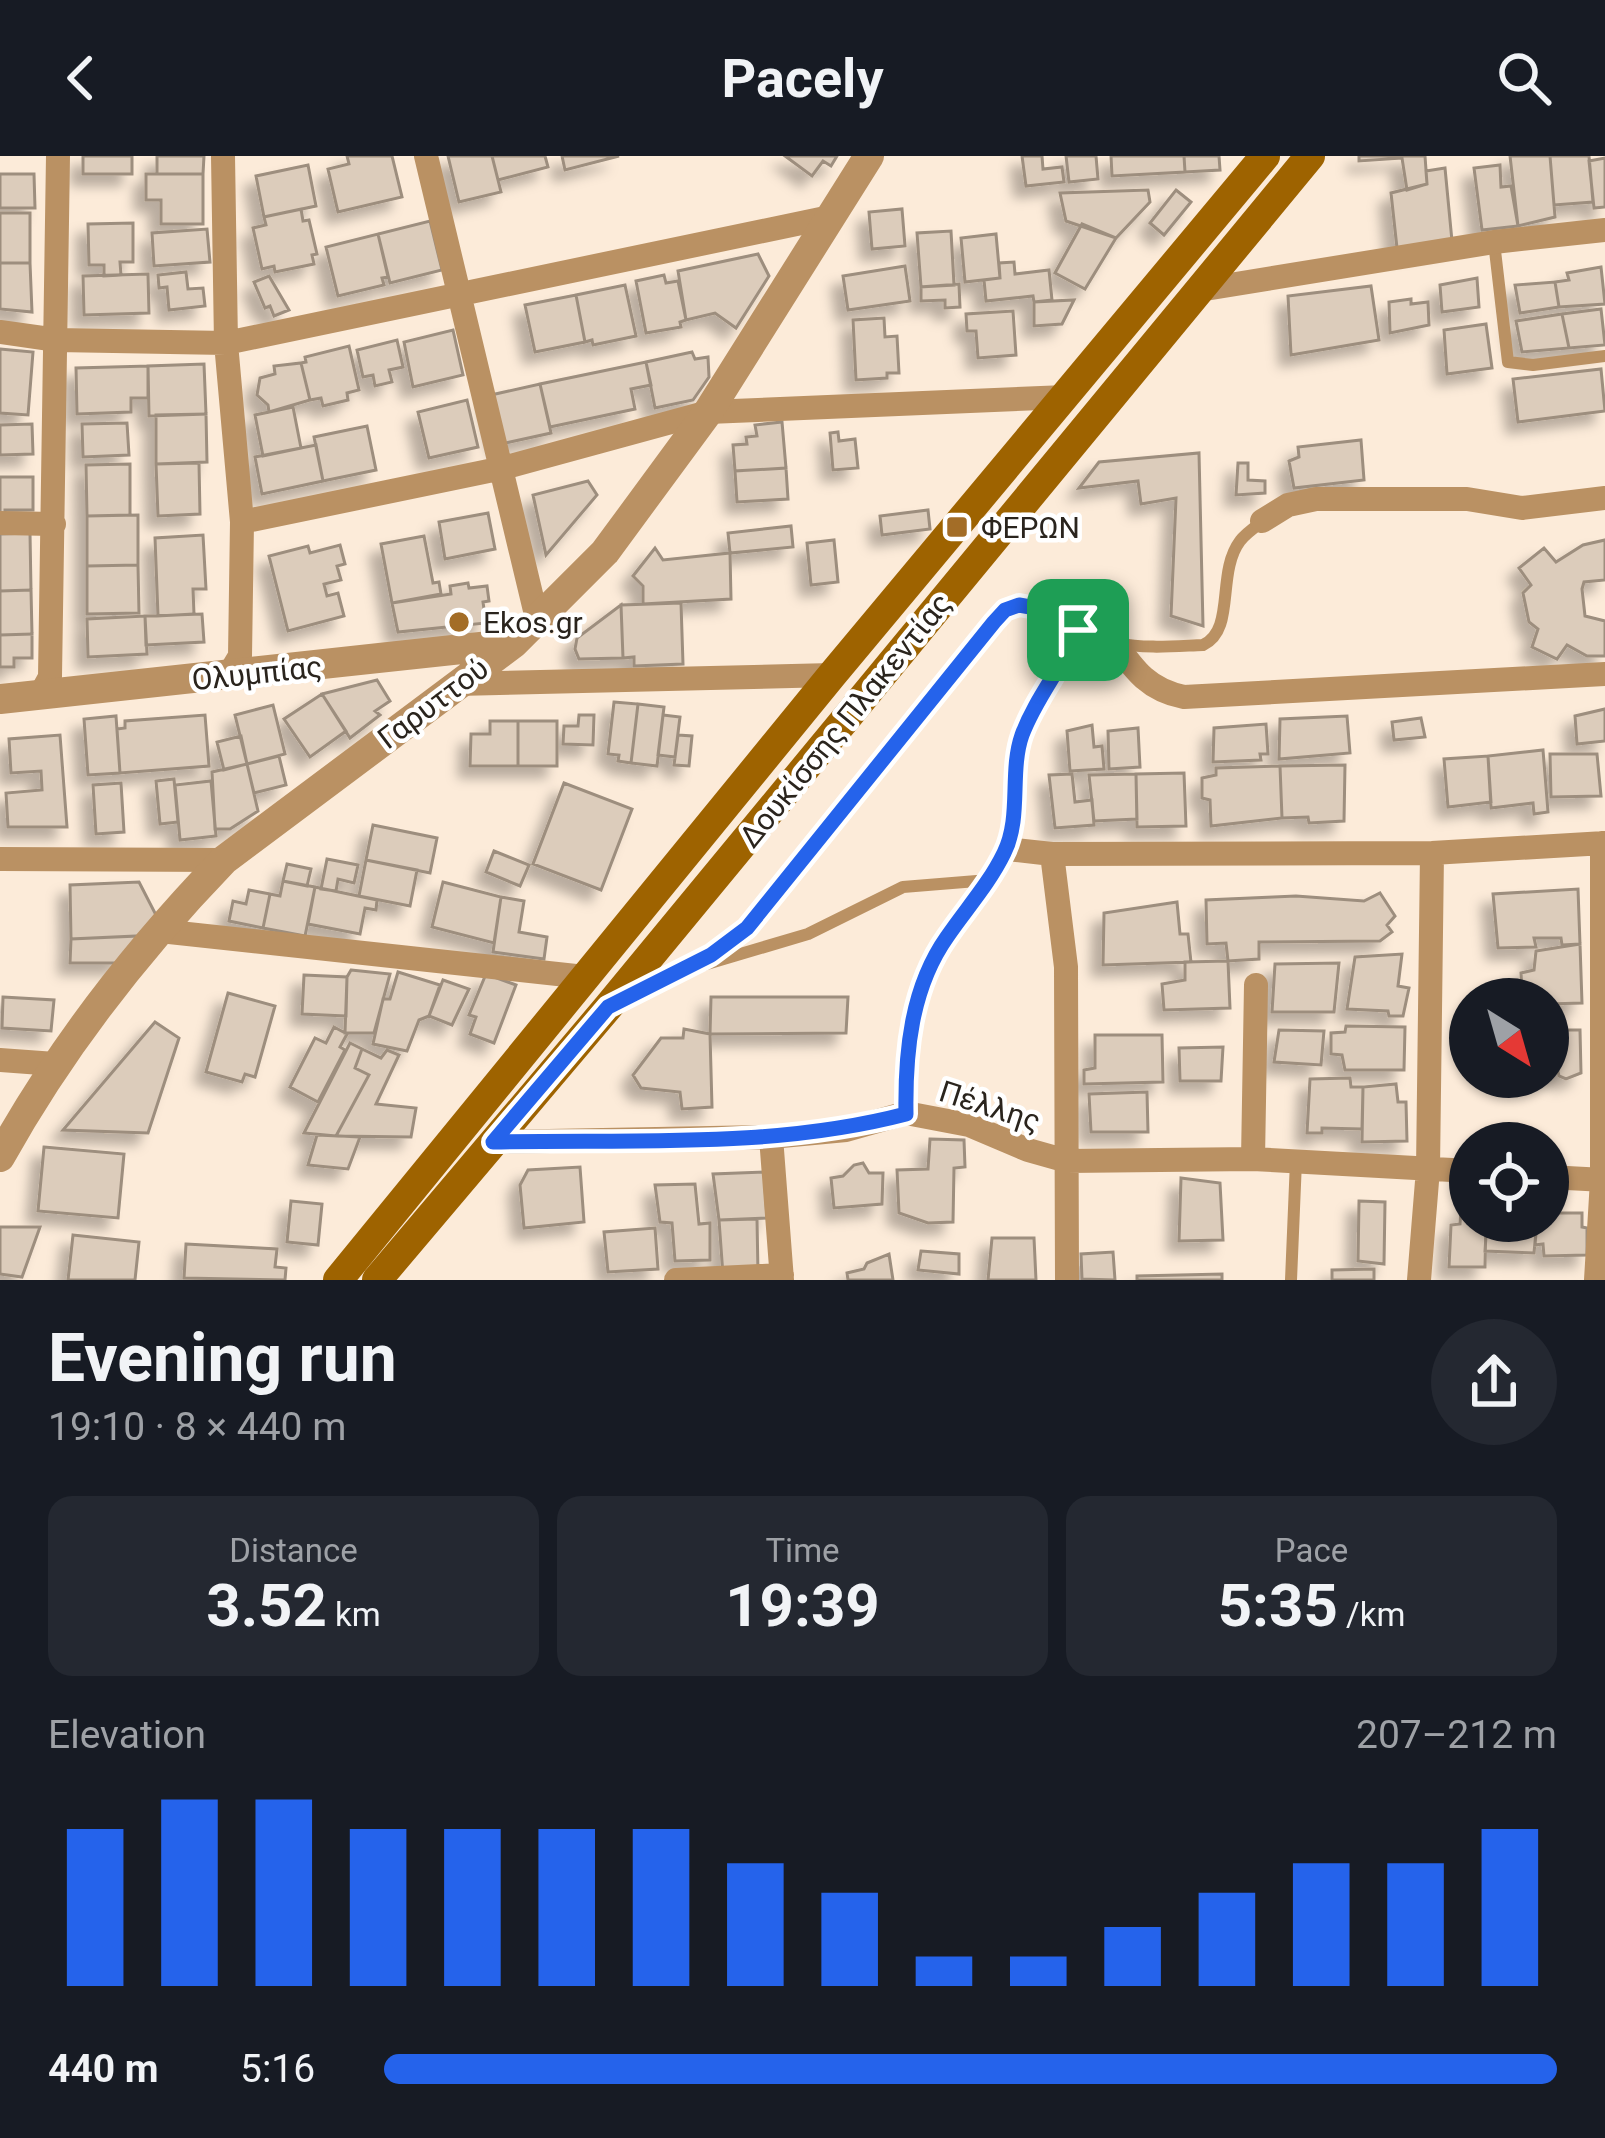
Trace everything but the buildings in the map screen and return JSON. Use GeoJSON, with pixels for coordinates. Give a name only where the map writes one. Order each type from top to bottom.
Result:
{"type":"FeatureCollection","features":[{"type":"Feature","properties":{"kind":"main road","name":"Δουκίσσης Πλακεντίας"},"geometry":{"type":"LineString","coordinates":[[338,1280],[832,675],[1265,156]]}},
{"type":"Feature","properties":{"kind":"main road","name":"Δουκίσσης Πλακεντίας"},"geometry":{"type":"LineString","coordinates":[[377,1280],[1310,156]]}},
{"type":"Feature","properties":{"kind":"street"},"geometry":{"type":"LineString","coordinates":[[40,695],[50,677],[58,156]]}},
{"type":"Feature","properties":{"kind":"street"},"geometry":{"type":"LineString","coordinates":[[223,156],[226,344],[242,522],[240,656],[228,676]]}},
{"type":"Feature","properties":{"kind":"street"},"geometry":{"type":"LineString","coordinates":[[426,156],[503,468],[526,633]]}},
{"type":"Feature","properties":{"kind":"street","name":"Γαρυττού"},"geometry":{"type":"LineString","coordinates":[[0,1157],[55,1064],[160,931],[224,860],[526,633],[605,552],[708,412],[868,156]]}},
{"type":"Feature","properties":{"kind":"street"},"geometry":{"type":"LineString","coordinates":[[0,332],[57,340],[226,344],[830,217]]}},
{"type":"Feature","properties":{"kind":"street"},"geometry":{"type":"LineString","coordinates":[[1199,290],[1494,242],[1605,230]]}},
{"type":"Feature","properties":{"kind":"street"},"geometry":{"type":"LineString","coordinates":[[242,522],[503,468],[708,412],[1066,397]]}},
{"type":"Feature","properties":{"kind":"street"},"geometry":{"type":"LineString","coordinates":[[1262,521],[1288,505],[1316,499],[1467,499],[1522,508],[1605,499]]}},
{"type":"Feature","properties":{"kind":"street"},"geometry":{"type":"LineString","coordinates":[[0,523],[54,524]]}},
{"type":"Feature","properties":{"kind":"street","name":"Ολυμπίας"},"geometry":{"type":"LineString","coordinates":[[0,699],[228,676],[526,633]]}},
{"type":"Feature","properties":{"kind":"street"},"geometry":{"type":"LineString","coordinates":[[1115,643],[1140,677],[1160,691],[1184,697],[1605,674]]}},
{"type":"Feature","properties":{"kind":"street"},"geometry":{"type":"LineString","coordinates":[[457,684],[832,675]]}},
{"type":"Feature","properties":{"kind":"street"},"geometry":{"type":"LineString","coordinates":[[1007,849],[1052,854],[1432,853],[1604,843],[1603,1180],[1596,1280]]}},
{"type":"Feature","properties":{"kind":"street"},"geometry":{"type":"LineString","coordinates":[[1419,1280],[1428,1168],[1432,853]]}},
{"type":"Feature","properties":{"kind":"street"},"geometry":{"type":"LineString","coordinates":[[1052,854],[1066,967],[1067,1280]]}},
{"type":"Feature","properties":{"kind":"street"},"geometry":{"type":"LineString","coordinates":[[0,860],[224,860]]}},
{"type":"Feature","properties":{"kind":"street"},"geometry":{"type":"LineString","coordinates":[[160,931],[585,977]]}},
{"type":"Feature","properties":{"kind":"street"},"geometry":{"type":"LineString","coordinates":[[1253,1159],[1256,985]]}},
{"type":"Feature","properties":{"kind":"street"},"geometry":{"type":"LineString","coordinates":[[0,1060],[55,1064]]}},
{"type":"Feature","properties":{"kind":"street","name":"Πέλλης"},"geometry":{"type":"LineString","coordinates":[[493,1142],[771,1137],[846,1130],[906,1114],[969,1125],[1067,1161],[1253,1159],[1449,1170]]}},
{"type":"Feature","properties":{"kind":"street"},"geometry":{"type":"LineString","coordinates":[[676,1280],[782,1278],[771,1137]]}},
{"type":"Feature","properties":{"kind":"street"},"geometry":{"type":"LineString","coordinates":[[1569,1178],[1603,1180]]}},
{"type":"Feature","properties":{"kind":"lane"},"geometry":{"type":"LineString","coordinates":[[1494,242],[1508,362],[1605,356]]}},
{"type":"Feature","properties":{"kind":"lane"},"geometry":{"type":"LineString","coordinates":[[608,1007],[711,955],[747,928],[1005,610],[1019,605],[1036,608],[1115,643],[1203,645],[1223,627],[1224,584],[1239,541],[1262,521]]}},
{"type":"Feature","properties":{"kind":"lane"},"geometry":{"type":"LineString","coordinates":[[906,1114],[905,1066],[913,1014],[943,942],[1007,849],[1020,740],[1078,630]]}},
{"type":"Feature","properties":{"kind":"lane"},"geometry":{"type":"LineString","coordinates":[[677,973],[808,934],[903,886],[989,880]]}},
{"type":"Feature","properties":{"kind":"lane"},"geometry":{"type":"LineString","coordinates":[[1291,1280],[1296,1161]]}},
{"type":"Feature","properties":{"kind":"place","name":"ΦΕΡΩΝ"},"geometry":{"type":"Point","coordinates":[957,527]}},
{"type":"Feature","properties":{"kind":"place","name":"Ekos.gr"},"geometry":{"type":"Point","coordinates":[459,622]}},
{"type":"Feature","properties":{"kind":"route"},"geometry":{"type":"LineString","coordinates":[[1019,605],[1036,608],[1078,630],[1020,740],[1007,849],[943,942],[926,977],[913,1014],[905,1066],[906,1114],[846,1130],[771,1137],[493,1142],[608,1007],[711,955],[747,928],[1005,610],[1019,605]]}}]}
